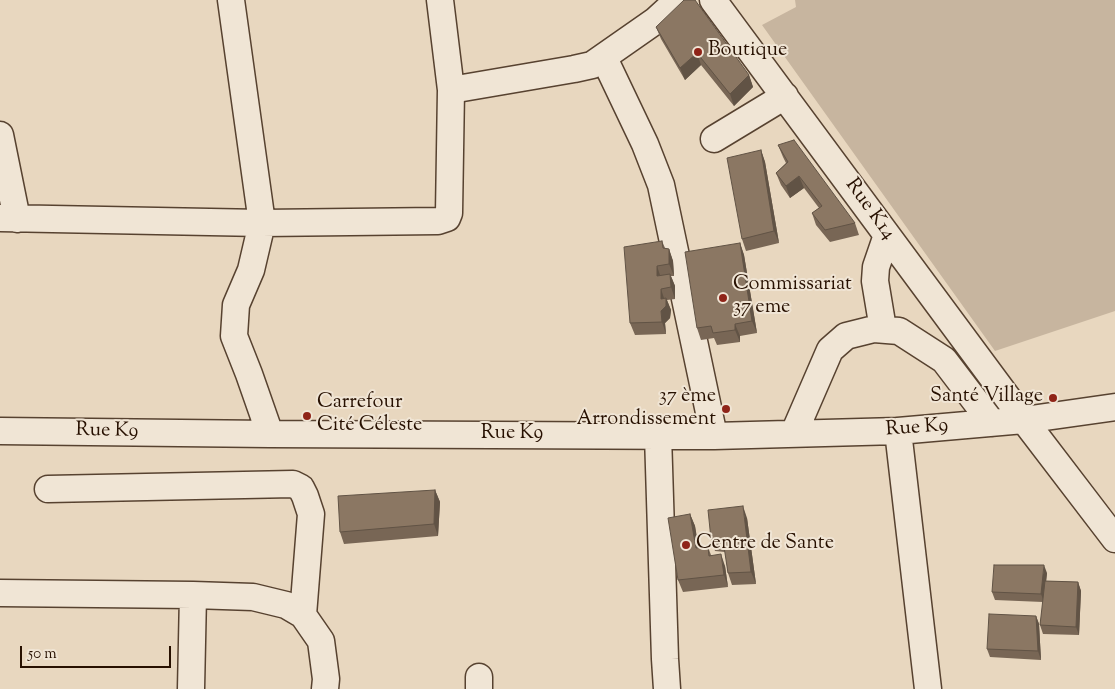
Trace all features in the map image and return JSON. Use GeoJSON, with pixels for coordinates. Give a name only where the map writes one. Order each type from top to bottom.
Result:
{"type":"FeatureCollection","features":[{"type":"Feature","properties":{"kind":"street"},"geometry":{"type":"LineString","coordinates":[[232,0],[262,223],[250,270],[236,305],[234,336],[270,434]]}},
{"type":"Feature","properties":{"kind":"street"},"geometry":{"type":"LineString","coordinates":[[0,135],[8,218],[262,223],[438,221],[446,218],[449,213],[450,90],[440,0]]}},
{"type":"Feature","properties":{"kind":"street"},"geometry":{"type":"LineString","coordinates":[[450,90],[592,65],[655,20],[678,0]]}},
{"type":"Feature","properties":{"kind":"street","name":"Rue K14"},"geometry":{"type":"LineString","coordinates":[[713,0],[1024,420],[1115,538]]}},
{"type":"Feature","properties":{"kind":"street"},"geometry":{"type":"LineString","coordinates":[[604,58],[645,144],[661,185],[714,436]]}},
{"type":"Feature","properties":{"kind":"street"},"geometry":{"type":"LineString","coordinates":[[714,139],[785,96]]}},
{"type":"Feature","properties":{"kind":"street"},"geometry":{"type":"LineString","coordinates":[[883,329],[875,281],[876,267],[887,235]]}},
{"type":"Feature","properties":{"kind":"street"},"geometry":{"type":"LineString","coordinates":[[794,433],[830,350],[846,336],[874,329],[899,331],[944,360],[992,423]]}},
{"type":"Feature","properties":{"kind":"street","name":"Rue K9"},"geometry":{"type":"LineString","coordinates":[[0,431],[714,436],[898,431],[1024,420],[1115,407]]}},
{"type":"Feature","properties":{"kind":"street"},"geometry":{"type":"LineString","coordinates":[[898,431],[928,689]]}},
{"type":"Feature","properties":{"kind":"street"},"geometry":{"type":"LineString","coordinates":[[658,436],[666,689]]}},
{"type":"Feature","properties":{"kind":"street"},"geometry":{"type":"LineString","coordinates":[[48,489],[293,484],[301,488],[311,514],[303,615]]}},
{"type":"Feature","properties":{"kind":"street"},"geometry":{"type":"LineString","coordinates":[[0,594],[252,597],[286,605],[303,615],[321,641],[326,679],[325,689]]}},
{"type":"Feature","properties":{"kind":"street"},"geometry":{"type":"LineString","coordinates":[[191,689],[193,595]]}},
{"type":"Feature","properties":{"kind":"shaded area"},"geometry":{"type":"Polygon","coordinates":[[[795,0],[1115,0],[1115,311],[995,351],[762,25],[796,7],[795,0]]]}},
{"type":"Feature","properties":{"kind":"building","name":"Boutique"},"geometry":{"type":"Polygon","coordinates":[[[684,0],[695,0],[749,75],[730,94],[697,53],[680,68],[656,27],[684,0]]]}},
{"type":"Feature","properties":{"kind":"building"},"geometry":{"type":"Polygon","coordinates":[[[794,140],[855,223],[825,230],[812,213],[822,206],[799,176],[786,186],[776,173],[788,162],[778,145],[794,140]]]}},
{"type":"Feature","properties":{"kind":"building"},"geometry":{"type":"Polygon","coordinates":[[[761,150],[774,231],[742,239],[727,158],[761,150]]]}},
{"type":"Feature","properties":{"kind":"building"},"geometry":{"type":"Polygon","coordinates":[[[662,241],[663,248],[669,249],[669,264],[657,266],[657,276],[670,274],[671,287],[661,289],[661,299],[666,298],[666,306],[661,311],[662,322],[630,323],[624,247],[662,241]]]}},
{"type":"Feature","properties":{"kind":"building","name":"Commissariat 37 eme"},"geometry":{"type":"Polygon","coordinates":[[[740,243],[752,321],[735,324],[735,330],[713,333],[711,326],[697,328],[685,252],[740,243]]]}},
{"type":"Feature","properties":{"kind":"building"},"geometry":{"type":"Polygon","coordinates":[[[435,490],[434,524],[340,532],[338,496],[435,490]]]}},
{"type":"Feature","properties":{"kind":"building","name":"Centre de Sante"},"geometry":{"type":"Polygon","coordinates":[[[743,506],[751,572],[728,573],[723,540],[711,539],[708,510],[743,506]]]}},
{"type":"Feature","properties":{"kind":"building","name":"Centre de Sante"},"geometry":{"type":"Polygon","coordinates":[[[690,514],[696,548],[708,547],[709,556],[721,554],[724,575],[678,580],[668,518],[690,514]]]}},
{"type":"Feature","properties":{"kind":"building"},"geometry":{"type":"Polygon","coordinates":[[[994,565],[1044,565],[1041,594],[992,592],[994,565]]]}},
{"type":"Feature","properties":{"kind":"building"},"geometry":{"type":"Polygon","coordinates":[[[1045,581],[1078,582],[1076,627],[1040,625],[1045,581]]]}},
{"type":"Feature","properties":{"kind":"building"},"geometry":{"type":"Polygon","coordinates":[[[989,614],[1036,616],[1038,651],[987,649],[989,614]]]}},
{"type":"Feature","properties":{"kind":"place","name":"Boutique"},"geometry":{"type":"Point","coordinates":[698,52]}},
{"type":"Feature","properties":{"kind":"place","name":"Commissariat 37 eme"},"geometry":{"type":"Point","coordinates":[723,298]}},
{"type":"Feature","properties":{"kind":"place","name":"Santé Village"},"geometry":{"type":"Point","coordinates":[1053,398]}},
{"type":"Feature","properties":{"kind":"place","name":"37 ème Arrondissement"},"geometry":{"type":"Point","coordinates":[726,409]}},
{"type":"Feature","properties":{"kind":"place","name":"Carrefour Cité Céleste"},"geometry":{"type":"Point","coordinates":[307,416]}},
{"type":"Feature","properties":{"kind":"place","name":"Centre de Sante"},"geometry":{"type":"Point","coordinates":[686,545]}}]}
